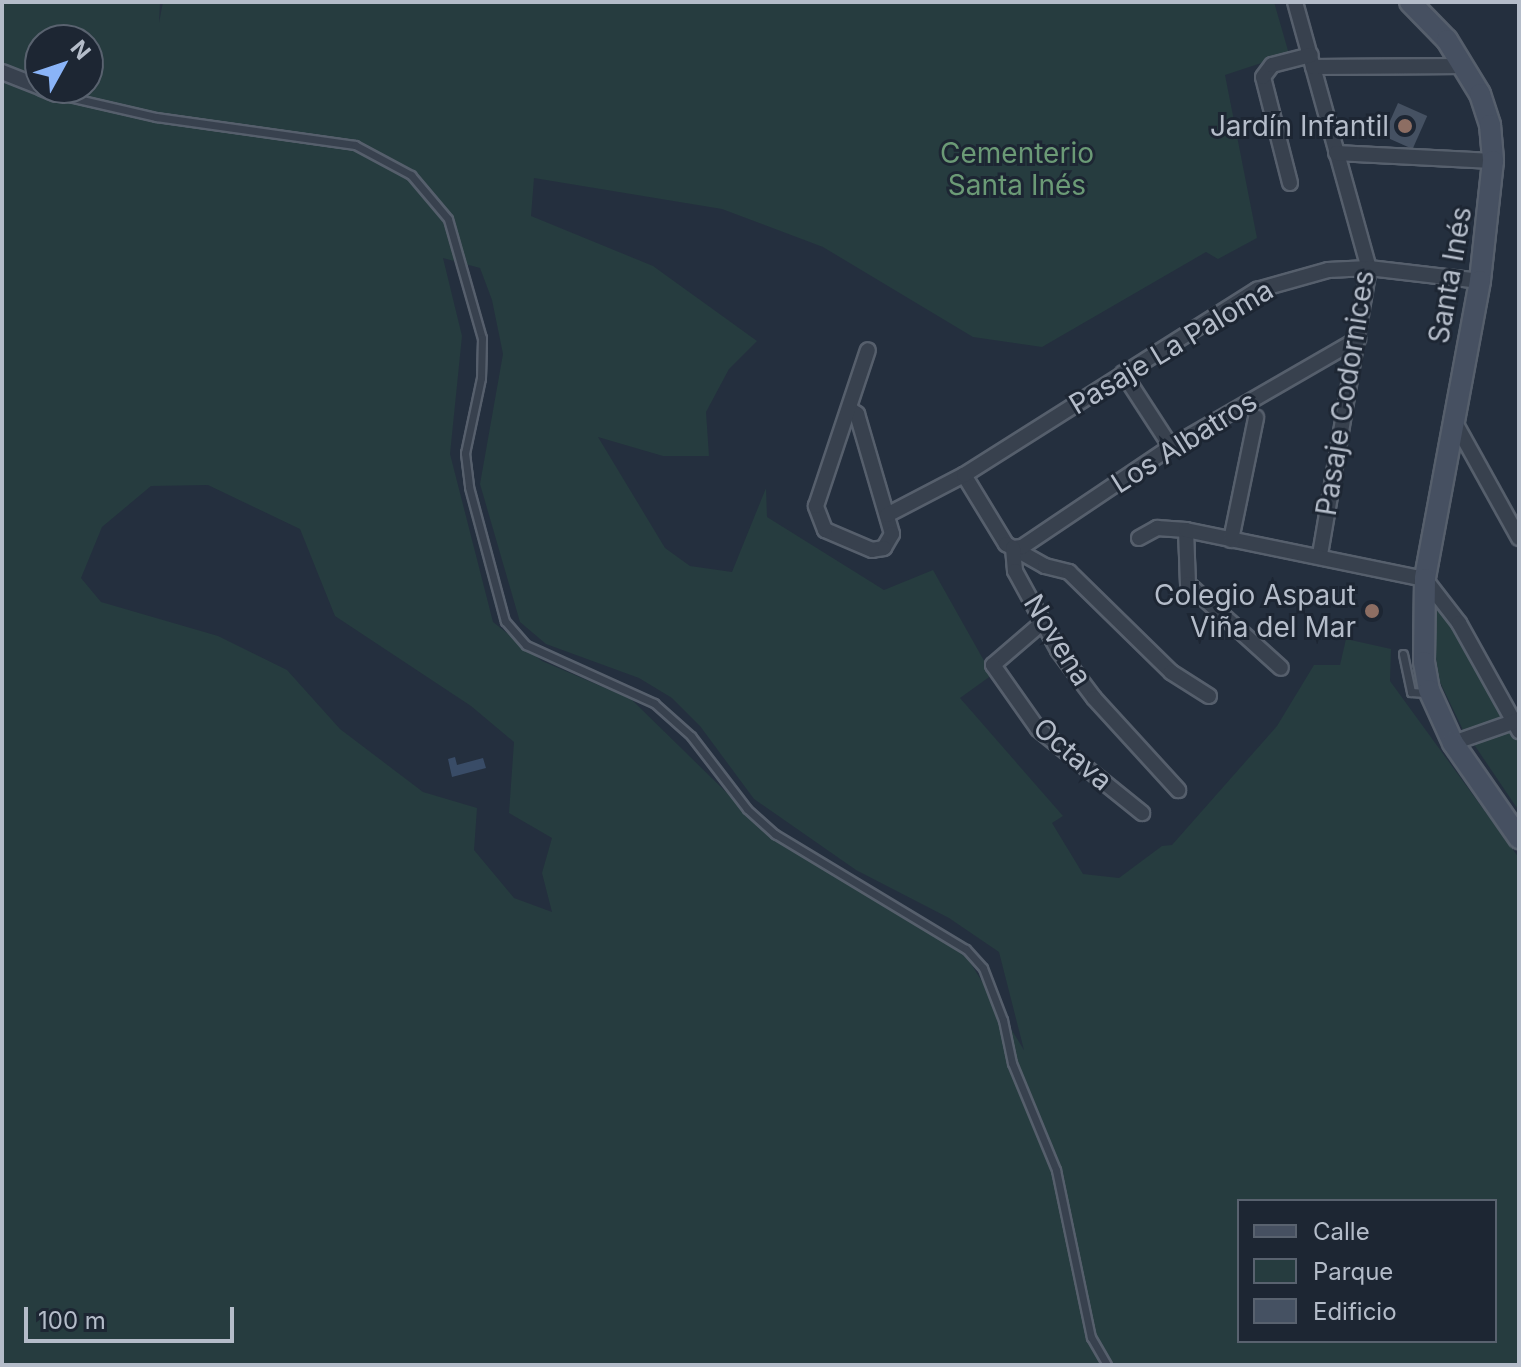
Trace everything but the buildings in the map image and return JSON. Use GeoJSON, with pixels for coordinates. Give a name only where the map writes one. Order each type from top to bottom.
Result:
{"type":"FeatureCollection","features":[{"type":"Feature","properties":{"kind":"main road","name":"Santa Inés"},"geometry":{"type":"LineString","coordinates":[[1410,2],[1465,66],[1490,125],[1493,161],[1480,281],[1452,417],[1425,579],[1421,631],[1430,694],[1453,743],[1519,838]]}},
{"type":"Feature","properties":{"kind":"street","name":"Pasaje Codornices"},"geometry":{"type":"LineString","coordinates":[[1295,2],[1369,268],[1320,554]]}},
{"type":"Feature","properties":{"kind":"street"},"geometry":{"type":"LineString","coordinates":[[1290,183],[1263,77],[1272,65],[1312,61],[1465,66]]}},
{"type":"Feature","properties":{"kind":"street"},"geometry":{"type":"LineString","coordinates":[[2,72],[24,81]]}},
{"type":"Feature","properties":{"kind":"street"},"geometry":{"type":"LineString","coordinates":[[1336,153],[1493,161]]}},
{"type":"Feature","properties":{"kind":"street","name":"Pasaje La Paloma"},"geometry":{"type":"LineString","coordinates":[[887,515],[964,475],[1257,290],[1328,270],[1369,268],[1480,281]]}},
{"type":"Feature","properties":{"kind":"street","name":"Los Albatros"},"geometry":{"type":"LineString","coordinates":[[1013,548],[1022,547],[1171,447],[1358,339]]}},
{"type":"Feature","properties":{"kind":"street"},"geometry":{"type":"LineString","coordinates":[[850,409],[857,414],[873,482],[887,515],[890,542],[872,550],[835,537],[817,520],[818,490],[845,412],[850,409],[868,350]]}},
{"type":"Feature","properties":{"kind":"street"},"geometry":{"type":"LineString","coordinates":[[1123,373],[1171,447]]}},
{"type":"Feature","properties":{"kind":"street"},"geometry":{"type":"LineString","coordinates":[[1452,417],[1519,538]]}},
{"type":"Feature","properties":{"kind":"street"},"geometry":{"type":"LineString","coordinates":[[1231,540],[1256,418]]}},
{"type":"Feature","properties":{"kind":"street","name":"Novena"},"geometry":{"type":"LineString","coordinates":[[964,475],[1013,548],[1015,571],[1043,622],[1094,698],[1178,790]]}},
{"type":"Feature","properties":{"kind":"street"},"geometry":{"type":"LineString","coordinates":[[1139,538],[1157,528],[1186,530],[1320,554],[1425,579],[1459,623],[1517,724],[1453,743]]}},
{"type":"Feature","properties":{"kind":"street"},"geometry":{"type":"LineString","coordinates":[[1186,530],[1188,584],[1281,668]]}},
{"type":"Feature","properties":{"kind":"street"},"geometry":{"type":"LineString","coordinates":[[1013,548],[1045,566],[1069,572],[1171,672],[1209,696]]}},
{"type":"Feature","properties":{"kind":"street","name":"Octava"},"geometry":{"type":"LineString","coordinates":[[1043,622],[993,665],[1038,729],[1142,813]]}},
{"type":"Feature","properties":{"kind":"lane"},"geometry":{"type":"LineString","coordinates":[[103,104],[156,117],[355,145],[411,175],[448,219],[482,338],[481,378],[465,453],[469,487],[505,621],[526,645],[654,703],[691,736],[747,809],[775,834],[966,949],[983,968],[1003,1020],[1012,1063],[1056,1170],[1091,1337],[1107,1365]]}},
{"type":"Feature","properties":{"kind":"lane"},"geometry":{"type":"LineString","coordinates":[[1403,654],[1411,692],[1430,694]]}},
{"type":"Feature","properties":{"kind":"green space","name":"Cementerio Santa Inés"},"geometry":{"type":"Polygon","coordinates":[[[2,2],[160,2],[159,23],[163,2],[1274,2],[1289,54],[1225,75],[1257,238],[1218,259],[1206,252],[1042,347],[973,337],[823,247],[722,209],[534,178],[531,216],[653,266],[757,341],[729,369],[706,412],[709,456],[663,456],[598,437],[665,548],[690,566],[732,572],[766,488],[767,517],[884,590],[933,570],[992,675],[960,698],[1063,816],[1052,823],[1083,874],[1119,878],[1162,846],[1172,845],[1277,726],[1314,665],[1340,665],[1346,639],[1391,649],[1390,681],[1519,858],[1519,1365],[2,1365],[2,2]],[[443,258],[462,336],[450,454],[493,622],[542,661],[631,699],[770,835],[962,949],[1024,1050],[999,952],[949,918],[856,870],[754,799],[700,726],[672,698],[639,678],[546,644],[520,622],[480,484],[503,354],[492,300],[480,268],[443,258]],[[208,485],[151,486],[102,527],[81,578],[101,602],[218,636],[287,670],[340,729],[423,792],[477,808],[474,850],[514,898],[552,912],[542,873],[552,838],[509,813],[514,742],[471,706],[335,616],[300,529],[208,485]]]}},
{"type":"Feature","properties":{"kind":"green space"},"geometry":{"type":"Polygon","coordinates":[[[1434,596],[1456,628],[1504,716],[1463,730],[1440,682],[1433,643],[1434,596]]]}},
{"type":"Feature","properties":{"kind":"green space"},"geometry":{"type":"Polygon","coordinates":[[[1517,729],[1519,732],[1519,811],[1473,743],[1517,729]]]}},
{"type":"Feature","properties":{"kind":"water"},"geometry":{"type":"Polygon","coordinates":[[[455,757],[457,765],[483,758],[486,768],[452,777],[448,759],[455,757]]]}},
{"type":"Feature","properties":{"kind":"place","name":"Jardín Infantil"},"geometry":{"type":"Point","coordinates":[1405,126]}},
{"type":"Feature","properties":{"kind":"place","name":"Colegio Aspaut Viña del Mar"},"geometry":{"type":"Point","coordinates":[1372,611]}}]}
